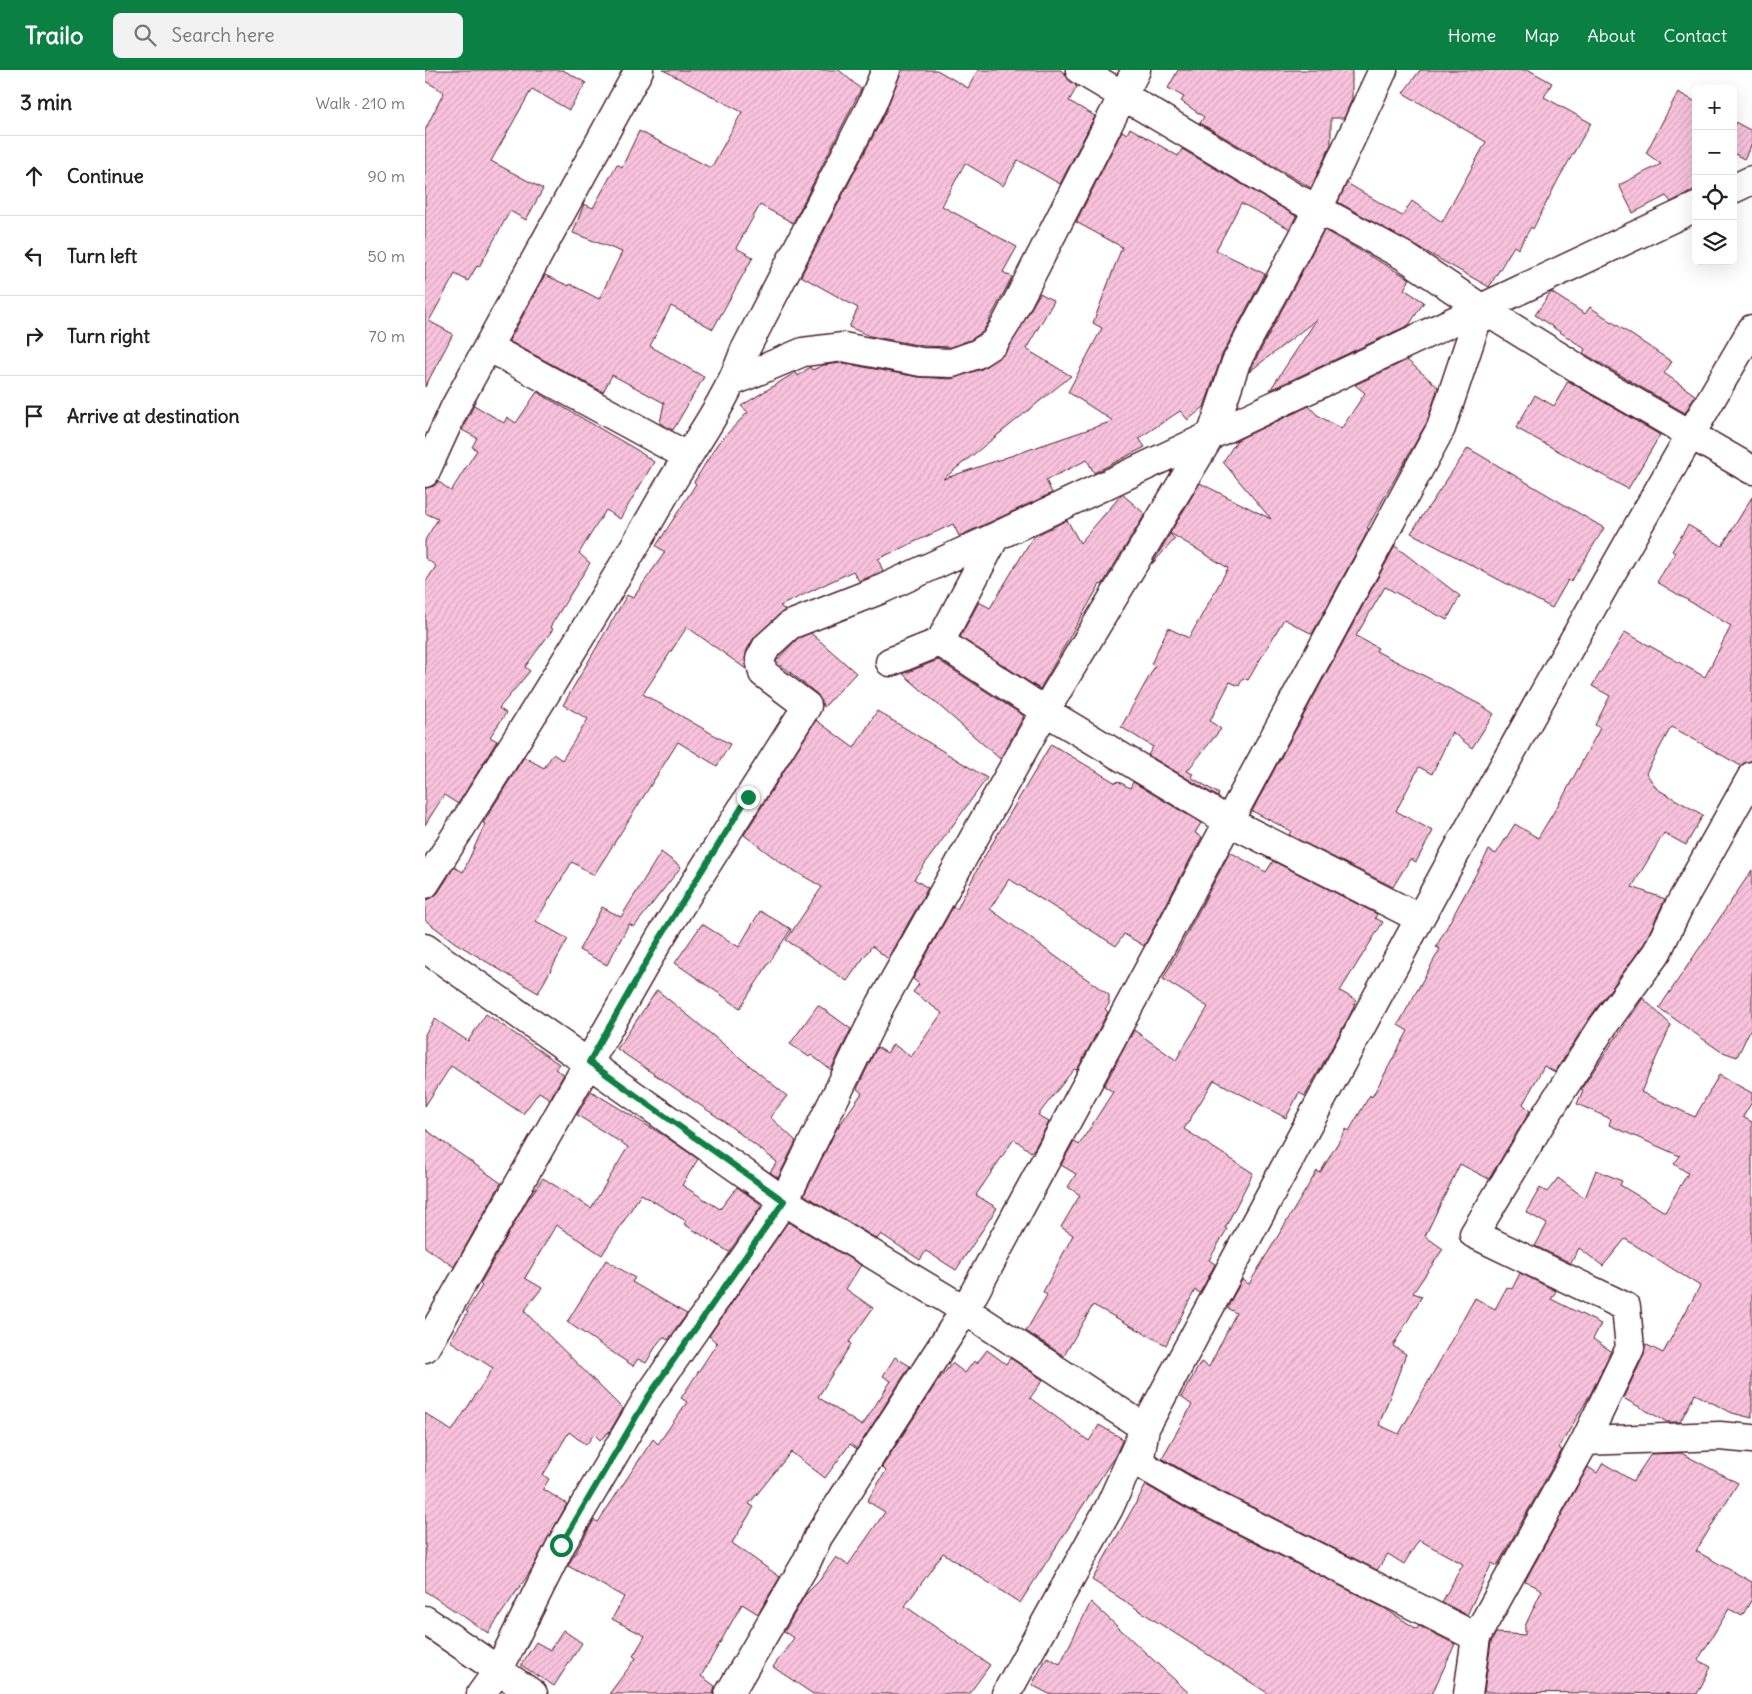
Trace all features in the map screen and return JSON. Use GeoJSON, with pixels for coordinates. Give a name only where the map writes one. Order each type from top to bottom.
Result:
{"type":"FeatureCollection","features":[{"type":"Feature","properties":{"kind":"street"},"geometry":{"type":"LineString","coordinates":[[425,473],[455,407],[639,70]]}},
{"type":"Feature","properties":{"kind":"street"},"geometry":{"type":"LineString","coordinates":[[425,884],[528,724],[687,456],[734,381],[744,352],[872,104],[885,70]]}},
{"type":"Feature","properties":{"kind":"street"},"geometry":{"type":"LineString","coordinates":[[1080,70],[1297,199],[1404,256],[1481,308],[1600,382],[1752,470]]}},
{"type":"Feature","properties":{"kind":"street"},"geometry":{"type":"LineString","coordinates":[[734,381],[803,352],[843,347],[921,362],[953,363],[977,354],[993,343],[1011,315],[1137,70]]}},
{"type":"Feature","properties":{"kind":"street"},"geometry":{"type":"LineString","coordinates":[[481,1694],[499,1669],[561,1545],[648,1397],[784,1201],[881,1004],[1045,711],[1212,433],[1236,362],[1318,209],[1383,70]]}},
{"type":"Feature","properties":{"kind":"street"},"geometry":{"type":"LineString","coordinates":[[1737,187],[1752,180]]}},
{"type":"Feature","properties":{"kind":"street"},"geometry":{"type":"LineString","coordinates":[[425,1348],[660,938],[807,706],[763,673],[760,659],[767,646],[790,625],[882,589],[995,537],[1212,433],[1692,209]]}},
{"type":"Feature","properties":{"kind":"street"},"geometry":{"type":"LineString","coordinates":[[729,1694],[806,1563],[818,1538],[965,1310],[1441,428],[1481,308]]}},
{"type":"Feature","properties":{"kind":"street"},"geometry":{"type":"LineString","coordinates":[[1006,1694],[1109,1508],[1145,1428],[1419,918],[1691,433],[1752,329]]}},
{"type":"Feature","properties":{"kind":"street"},"geometry":{"type":"LineString","coordinates":[[488,346],[687,456]]}},
{"type":"Feature","properties":{"kind":"street"},"geometry":{"type":"LineString","coordinates":[[891,662],[940,642],[995,537]]}},
{"type":"Feature","properties":{"kind":"street"},"geometry":{"type":"LineString","coordinates":[[940,642],[1045,711],[1228,821],[1419,918]]}},
{"type":"Feature","properties":{"kind":"street"},"geometry":{"type":"LineString","coordinates":[[1468,1694],[1476,1637],[1585,1442],[1630,1348],[1626,1307],[1474,1234],[1539,1126],[1603,1026],[1657,952],[1679,906],[1752,776]]}},
{"type":"Feature","properties":{"kind":"street"},"geometry":{"type":"LineString","coordinates":[[425,948],[784,1201],[965,1310],[1145,1428]]}},
{"type":"Feature","properties":{"kind":"street"},"geometry":{"type":"LineString","coordinates":[[1145,1428],[1139,1463],[1194,1495],[1476,1637]]}},
{"type":"Feature","properties":{"kind":"street"},"geometry":{"type":"LineString","coordinates":[[1585,1442],[1720,1436],[1752,1439]]}},
{"type":"Feature","properties":{"kind":"street"},"geometry":{"type":"LineString","coordinates":[[425,1620],[533,1694]]}},
{"type":"Feature","properties":{"kind":"building"},"geometry":{"type":"Polygon","coordinates":[[[425,70],[563,70],[586,83],[569,110],[532,89],[491,161],[543,189],[526,220],[510,211],[479,267],[477,266],[468,281],[455,274],[429,321],[453,334],[425,387],[425,130],[444,92],[425,81],[425,70]]]}},
{"type":"Feature","properties":{"kind":"building"},"geometry":{"type":"Polygon","coordinates":[[[663,70],[839,70],[861,89],[793,223],[760,205],[736,248],[753,257],[713,329],[671,306],[650,346],[704,377],[673,430],[660,423],[664,403],[612,375],[603,392],[509,341],[545,275],[569,286],[570,284],[599,299],[622,252],[573,233],[584,204],[593,208],[617,164],[622,167],[639,131],[711,168],[742,112],[663,70]]]}},
{"type":"Feature","properties":{"kind":"building"},"geometry":{"type":"Polygon","coordinates":[[[901,70],[937,70],[968,88],[978,70],[1061,70],[1077,87],[1069,101],[1095,116],[1060,184],[1018,160],[1003,186],[965,163],[942,206],[1017,247],[1003,272],[1012,277],[983,332],[970,340],[950,347],[923,346],[870,336],[849,327],[858,308],[801,276],[886,111],[901,70]]]}},
{"type":"Feature","properties":{"kind":"building"},"geometry":{"type":"Polygon","coordinates":[[[1178,70],[1352,70],[1352,99],[1344,118],[1331,118],[1331,144],[1311,188],[1200,123],[1204,117],[1181,101],[1184,97],[1168,88],[1178,70]]]}},
{"type":"Feature","properties":{"kind":"building"},"geometry":{"type":"Polygon","coordinates":[[[1420,70],[1529,70],[1552,83],[1544,97],[1591,123],[1559,178],[1533,229],[1531,227],[1518,249],[1514,246],[1489,287],[1338,202],[1347,183],[1402,216],[1412,201],[1442,222],[1486,142],[1403,93],[1420,70]]]}},
{"type":"Feature","properties":{"kind":"building"},"geometry":{"type":"Polygon","coordinates":[[[1678,92],[1692,100],[1692,191],[1671,202],[1666,196],[1633,213],[1619,185],[1661,164],[1646,153],[1678,92]]]}},
{"type":"Feature","properties":{"kind":"building"},"geometry":{"type":"Polygon","coordinates":[[[1737,123],[1752,131],[1752,144],[1744,159],[1737,155],[1737,123]]]}},
{"type":"Feature","properties":{"kind":"building"},"geometry":{"type":"Polygon","coordinates":[[[1130,128],[1178,156],[1182,149],[1296,216],[1290,229],[1241,203],[1216,250],[1265,274],[1222,355],[1204,407],[1188,420],[1180,411],[1139,438],[1145,447],[1094,473],[1087,460],[1046,480],[1052,493],[959,536],[953,524],[878,559],[883,571],[859,581],[853,571],[780,606],[785,610],[753,639],[746,652],[746,669],[687,627],[643,694],[730,744],[717,766],[678,742],[594,875],[572,862],[536,921],[568,939],[538,993],[454,942],[425,920],[425,900],[432,898],[438,893],[454,867],[463,872],[485,824],[483,823],[524,757],[544,768],[553,754],[562,760],[588,719],[563,705],[627,595],[633,598],[665,552],[656,546],[696,484],[694,482],[718,443],[748,412],[741,406],[796,372],[798,376],[810,367],[812,370],[824,365],[842,363],[918,377],[951,379],[982,369],[1007,351],[1040,293],[1054,301],[1026,349],[1071,376],[943,479],[1113,421],[1068,392],[1102,328],[1093,323],[1122,247],[1076,222],[1122,131],[1127,134],[1130,128]]]}},
{"type":"Feature","properties":{"kind":"building"},"geometry":{"type":"Polygon","coordinates":[[[1324,230],[1410,279],[1404,289],[1424,302],[1409,325],[1270,390],[1317,319],[1249,372],[1324,230]]]}},
{"type":"Feature","properties":{"kind":"building"},"geometry":{"type":"Polygon","coordinates":[[[1551,292],[1585,314],[1590,307],[1672,362],[1664,373],[1695,395],[1685,413],[1583,353],[1585,349],[1535,315],[1551,292]]]}},
{"type":"Feature","properties":{"kind":"building"},"geometry":{"type":"Polygon","coordinates":[[[1407,360],[1438,387],[1427,422],[1367,528],[1369,529],[1312,634],[1284,619],[1248,680],[1243,678],[1239,686],[1230,682],[1210,721],[1221,729],[1187,771],[1193,774],[1191,777],[1219,794],[1218,797],[1148,755],[1153,747],[1121,727],[1155,666],[1151,664],[1168,628],[1189,638],[1228,568],[1170,533],[1200,483],[1271,519],[1223,462],[1237,440],[1309,406],[1316,414],[1341,429],[1365,393],[1355,385],[1407,360]]]}},
{"type":"Feature","properties":{"kind":"building"},"geometry":{"type":"Polygon","coordinates":[[[1568,381],[1660,435],[1628,489],[1516,428],[1535,395],[1554,406],[1568,381]]]}},
{"type":"Feature","properties":{"kind":"building"},"geometry":{"type":"Polygon","coordinates":[[[537,392],[637,450],[654,462],[620,519],[606,510],[579,553],[590,563],[550,627],[553,629],[525,667],[530,671],[499,708],[506,713],[490,737],[497,741],[458,804],[444,795],[425,825],[425,583],[436,566],[425,558],[425,540],[438,519],[425,513],[425,488],[434,486],[438,481],[451,491],[477,450],[472,447],[477,438],[462,430],[474,405],[504,423],[507,417],[516,423],[537,392]]]}},
{"type":"Feature","properties":{"kind":"building"},"geometry":{"type":"Polygon","coordinates":[[[1468,448],[1604,528],[1571,582],[1568,580],[1552,608],[1411,533],[1468,448]]]}},
{"type":"Feature","properties":{"kind":"building"},"geometry":{"type":"Polygon","coordinates":[[[1122,494],[1145,514],[1102,585],[1100,584],[1040,689],[960,637],[979,602],[990,608],[1033,537],[1067,520],[1080,543],[1122,494]]]}},
{"type":"Feature","properties":{"kind":"building"},"geometry":{"type":"Polygon","coordinates":[[[1752,497],[1752,760],[1741,766],[1672,727],[1670,729],[1646,773],[1657,789],[1703,815],[1686,845],[1664,833],[1632,887],[1665,899],[1644,944],[1590,1017],[1555,1072],[1544,1066],[1523,1104],[1530,1111],[1489,1179],[1460,1164],[1425,1236],[1443,1249],[1413,1293],[1422,1296],[1393,1346],[1406,1354],[1379,1425],[1399,1434],[1475,1298],[1495,1309],[1507,1287],[1512,1289],[1520,1273],[1556,1291],[1551,1299],[1601,1324],[1593,1339],[1611,1351],[1591,1393],[1559,1448],[1562,1450],[1497,1566],[1492,1563],[1467,1615],[1442,1602],[1463,1564],[1419,1540],[1404,1564],[1388,1554],[1377,1570],[1201,1481],[1162,1458],[1192,1405],[1181,1397],[1201,1362],[1209,1367],[1236,1313],[1227,1308],[1242,1280],[1249,1284],[1317,1171],[1320,1173],[1346,1129],[1349,1131],[1370,1095],[1372,1097],[1408,1031],[1398,1025],[1440,949],[1436,947],[1489,850],[1496,854],[1515,824],[1538,838],[1564,795],[1600,728],[1595,725],[1610,696],[1592,686],[1625,632],[1705,677],[1731,626],[1657,582],[1675,553],[1672,551],[1688,525],[1722,546],[1752,497]]]}},
{"type":"Feature","properties":{"kind":"building"},"geometry":{"type":"Polygon","coordinates":[[[1170,534],[1175,539],[1152,564],[1170,534]]]}},
{"type":"Feature","properties":{"kind":"building"},"geometry":{"type":"Polygon","coordinates":[[[1395,546],[1460,596],[1447,620],[1385,587],[1356,636],[1378,648],[1376,651],[1481,705],[1494,714],[1472,748],[1452,732],[1432,774],[1419,767],[1396,811],[1433,831],[1416,862],[1410,859],[1393,887],[1289,835],[1291,831],[1252,811],[1395,546]]]}},
{"type":"Feature","properties":{"kind":"building"},"geometry":{"type":"Polygon","coordinates":[[[811,633],[856,673],[824,707],[817,694],[776,661],[798,638],[811,633]]]}},
{"type":"Feature","properties":{"kind":"building"},"geometry":{"type":"Polygon","coordinates":[[[938,660],[1024,716],[1000,759],[903,674],[938,660]]]}},
{"type":"Feature","properties":{"kind":"building"},"geometry":{"type":"Polygon","coordinates":[[[877,711],[987,778],[914,879],[928,888],[888,959],[872,946],[847,981],[786,940],[822,887],[781,863],[744,835],[816,720],[854,748],[877,711]]]}},
{"type":"Feature","properties":{"kind":"building"},"geometry":{"type":"Polygon","coordinates":[[[1051,744],[1116,783],[1118,781],[1130,788],[1133,782],[1201,823],[1195,833],[1202,837],[1144,946],[1124,934],[1116,946],[1009,879],[990,909],[1109,995],[1109,1004],[1105,1009],[1108,1012],[1077,1070],[1074,1069],[1038,1115],[1049,1122],[1034,1149],[1031,1152],[1014,1139],[976,1195],[997,1208],[956,1270],[926,1251],[920,1260],[881,1234],[877,1239],[804,1195],[836,1130],[862,1093],[857,1089],[877,1047],[887,1053],[893,1044],[911,1057],[942,1013],[913,992],[919,984],[913,979],[953,907],[957,909],[980,864],[1051,744]]]}},
{"type":"Feature","properties":{"kind":"building"},"geometry":{"type":"Polygon","coordinates":[[[661,852],[681,867],[634,927],[629,924],[607,965],[579,950],[602,907],[621,917],[661,852]]]}},
{"type":"Feature","properties":{"kind":"building"},"geometry":{"type":"Polygon","coordinates":[[[1230,852],[1266,872],[1273,861],[1377,914],[1375,918],[1383,922],[1340,991],[1356,1000],[1351,1013],[1305,1096],[1299,1093],[1286,1118],[1214,1080],[1184,1129],[1253,1173],[1225,1228],[1227,1229],[1209,1260],[1215,1264],[1200,1293],[1195,1290],[1166,1345],[1093,1305],[1064,1356],[1026,1331],[1047,1295],[1043,1292],[1073,1235],[1061,1227],[1080,1195],[1068,1187],[1076,1174],[1061,1165],[1074,1141],[1079,1145],[1113,1092],[1104,1086],[1134,1030],[1176,1060],[1208,1007],[1163,979],[1230,852]]]}},
{"type":"Feature","properties":{"kind":"building"},"geometry":{"type":"Polygon","coordinates":[[[1752,870],[1752,1026],[1737,1057],[1720,1051],[1659,1008],[1752,870]]]}},
{"type":"Feature","properties":{"kind":"building"},"geometry":{"type":"Polygon","coordinates":[[[760,911],[791,929],[740,1008],[675,963],[702,924],[739,947],[760,911]]]}},
{"type":"Feature","properties":{"kind":"building"},"geometry":{"type":"Polygon","coordinates":[[[657,990],[787,1096],[770,1117],[796,1141],[778,1178],[770,1172],[777,1162],[722,1120],[617,1049],[657,990]]]}},
{"type":"Feature","properties":{"kind":"building"},"geometry":{"type":"Polygon","coordinates":[[[1643,998],[1671,1025],[1641,1092],[1695,1117],[1719,1075],[1752,1093],[1752,1102],[1743,1117],[1752,1122],[1752,1418],[1732,1413],[1695,1394],[1680,1422],[1667,1422],[1623,1398],[1644,1355],[1645,1344],[1663,1353],[1700,1286],[1625,1239],[1603,1266],[1579,1248],[1571,1263],[1535,1246],[1547,1224],[1526,1212],[1540,1188],[1547,1192],[1558,1178],[1585,1198],[1596,1170],[1622,1181],[1620,1185],[1665,1212],[1688,1173],[1674,1164],[1680,1156],[1609,1125],[1611,1119],[1577,1104],[1583,1090],[1581,1089],[1643,998]]]}},
{"type":"Feature","properties":{"kind":"building"},"geometry":{"type":"Polygon","coordinates":[[[818,1005],[851,1029],[831,1070],[811,1055],[809,1057],[790,1044],[818,1005]]]}},
{"type":"Feature","properties":{"kind":"building"},"geometry":{"type":"Polygon","coordinates":[[[486,1014],[559,1064],[555,1069],[564,1074],[550,1099],[539,1092],[523,1114],[451,1066],[425,1106],[425,1034],[435,1019],[468,1041],[486,1014]]]}},
{"type":"Feature","properties":{"kind":"building"},"geometry":{"type":"Polygon","coordinates":[[[591,1091],[698,1159],[682,1185],[720,1209],[737,1187],[762,1205],[729,1252],[684,1224],[686,1221],[641,1194],[602,1255],[556,1225],[525,1278],[542,1288],[524,1311],[623,1409],[610,1431],[600,1440],[594,1434],[586,1445],[569,1432],[543,1475],[549,1479],[543,1489],[567,1504],[530,1572],[488,1633],[425,1591],[425,1413],[452,1431],[493,1368],[450,1341],[468,1312],[466,1311],[482,1286],[480,1284],[527,1201],[543,1178],[591,1208],[628,1147],[577,1115],[591,1091]]]}},
{"type":"Feature","properties":{"kind":"building"},"geometry":{"type":"Polygon","coordinates":[[[425,1129],[501,1183],[454,1267],[425,1247],[425,1129]]]}},
{"type":"Feature","properties":{"kind":"building"},"geometry":{"type":"Polygon","coordinates":[[[788,1222],[861,1265],[846,1289],[873,1308],[849,1342],[851,1344],[818,1397],[862,1426],[891,1381],[883,1376],[895,1357],[910,1366],[857,1449],[850,1444],[825,1478],[791,1452],[749,1504],[754,1507],[732,1543],[780,1577],[758,1614],[742,1604],[701,1676],[715,1686],[713,1694],[609,1694],[636,1658],[633,1656],[645,1636],[612,1619],[624,1597],[568,1566],[594,1520],[598,1522],[653,1439],[658,1444],[687,1402],[681,1398],[717,1343],[709,1336],[788,1222]]]}},
{"type":"Feature","properties":{"kind":"building"},"geometry":{"type":"Polygon","coordinates":[[[606,1260],[635,1278],[632,1282],[687,1314],[668,1340],[663,1337],[646,1363],[638,1359],[633,1366],[567,1322],[606,1260]]]}},
{"type":"Feature","properties":{"kind":"building"},"geometry":{"type":"Polygon","coordinates":[[[987,1350],[1006,1364],[1010,1358],[1043,1380],[1030,1398],[1089,1441],[1099,1425],[1123,1439],[1115,1456],[1020,1603],[943,1553],[905,1606],[990,1665],[969,1694],[813,1694],[773,1667],[794,1638],[784,1632],[805,1595],[819,1581],[836,1557],[848,1565],[885,1512],[867,1501],[886,1471],[882,1467],[937,1382],[952,1363],[965,1373],[974,1361],[977,1363],[987,1350]]]}},
{"type":"Feature","properties":{"kind":"building"},"geometry":{"type":"Polygon","coordinates":[[[1681,1453],[1738,1483],[1696,1551],[1752,1582],[1752,1599],[1742,1616],[1729,1609],[1698,1660],[1711,1667],[1697,1694],[1484,1692],[1491,1642],[1496,1633],[1525,1635],[1525,1626],[1542,1590],[1525,1581],[1588,1467],[1597,1473],[1603,1463],[1633,1481],[1651,1454],[1681,1453]]]}},
{"type":"Feature","properties":{"kind":"building"},"geometry":{"type":"Polygon","coordinates":[[[1146,1485],[1187,1509],[1384,1608],[1417,1629],[1419,1626],[1455,1644],[1432,1694],[1269,1694],[1092,1580],[1146,1485]]]}},
{"type":"Feature","properties":{"kind":"building"},"geometry":{"type":"Polygon","coordinates":[[[1091,1602],[1190,1694],[1049,1694],[1032,1685],[1047,1657],[1060,1664],[1091,1602]]]}},
{"type":"Feature","properties":{"kind":"building"},"geometry":{"type":"Polygon","coordinates":[[[563,1630],[582,1643],[554,1686],[521,1665],[536,1642],[550,1650],[563,1630]]]}},
{"type":"Feature","properties":{"kind":"route"},"geometry":{"type":"LineString","coordinates":[[561,1545],[648,1397],[784,1201],[589,1062],[660,938],[748,797]]}}]}
